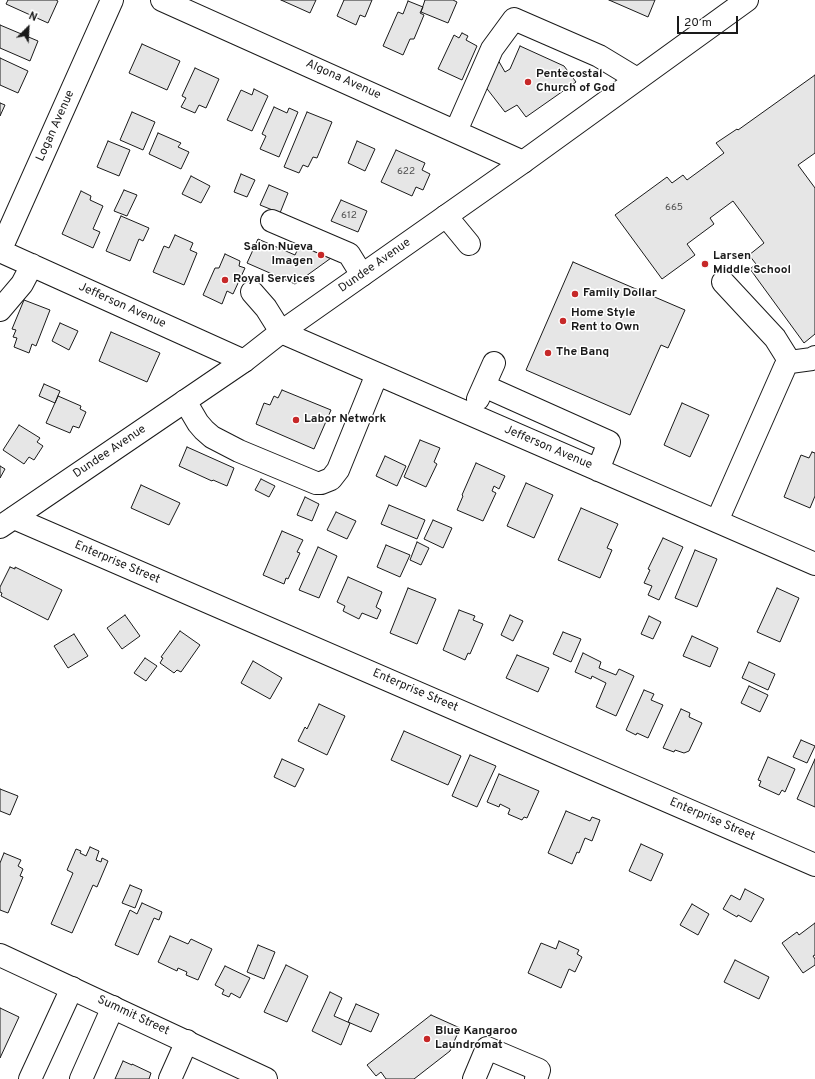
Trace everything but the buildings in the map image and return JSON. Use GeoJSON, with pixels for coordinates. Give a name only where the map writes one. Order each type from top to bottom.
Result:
{"type":"FeatureCollection","features":[{"type":"Feature","properties":{"kind":"street","name":"Logan Avenue"},"geometry":{"type":"LineString","coordinates":[[0,251],[112,0]]}},
{"type":"Feature","properties":{"kind":"street","name":"Algona Avenue"},"geometry":{"type":"LineString","coordinates":[[162,0],[523,162]]}},
{"type":"Feature","properties":{"kind":"street","name":"Dundee Avenue"},"geometry":{"type":"LineString","coordinates":[[7,523],[244,360],[281,332],[523,162],[747,0]]}},
{"type":"Feature","properties":{"kind":"street"},"geometry":{"type":"LineString","coordinates":[[456,131],[492,49],[514,19],[599,56],[637,79]]}},
{"type":"Feature","properties":{"kind":"street"},"geometry":{"type":"LineString","coordinates":[[446,216],[469,244]]}},
{"type":"Feature","properties":{"kind":"street"},"geometry":{"type":"LineString","coordinates":[[272,221],[349,254],[362,275]]}},
{"type":"Feature","properties":{"kind":"street","name":"Jefferson Avenue"},"geometry":{"type":"LineString","coordinates":[[0,251],[244,360]]}},
{"type":"Feature","properties":{"kind":"street"},"geometry":{"type":"LineString","coordinates":[[0,310],[22,284],[32,265]]}},
{"type":"Feature","properties":{"kind":"street"},"geometry":{"type":"LineString","coordinates":[[723,282],[775,338],[790,362]]}},
{"type":"Feature","properties":{"kind":"street"},"geometry":{"type":"LineString","coordinates":[[252,292],[266,308],[281,332]]}},
{"type":"Feature","properties":{"kind":"street","name":"Jefferson Avenue"},"geometry":{"type":"LineString","coordinates":[[281,332],[815,564]]}},
{"type":"Feature","properties":{"kind":"street"},"geometry":{"type":"LineString","coordinates":[[717,521],[785,367],[790,362],[812,359],[815,357]]}},
{"type":"Feature","properties":{"kind":"street"},"geometry":{"type":"LineString","coordinates":[[472,415],[494,363]]}},
{"type":"Feature","properties":{"kind":"street"},"geometry":{"type":"LineString","coordinates":[[185,401],[198,423],[212,437],[239,451],[319,483],[331,479],[338,470],[377,374]]}},
{"type":"Feature","properties":{"kind":"street"},"geometry":{"type":"LineString","coordinates":[[484,386],[609,442],[598,470]]}},
{"type":"Feature","properties":{"kind":"street","name":"Enterprise Street"},"geometry":{"type":"LineString","coordinates":[[7,523],[815,865]]}},
{"type":"Feature","properties":{"kind":"street","name":"Summit Street"},"geometry":{"type":"LineString","coordinates":[[0,955],[266,1079]]}},
{"type":"Feature","properties":{"kind":"street"},"geometry":{"type":"LineString","coordinates":[[30,1079],[72,988]]}},
{"type":"Feature","properties":{"kind":"street"},"geometry":{"type":"LineString","coordinates":[[81,1079],[113,1007]]}},
{"type":"Feature","properties":{"kind":"street"},"geometry":{"type":"LineString","coordinates":[[170,1079],[187,1041]]}},
{"type":"Feature","properties":{"kind":"street"},"geometry":{"type":"LineString","coordinates":[[474,1079],[487,1048],[539,1070],[536,1079]]}},
{"type":"Feature","properties":{"kind":"place","name":"Pentecostal Church of God"},"geometry":{"type":"Point","coordinates":[528,82]}},
{"type":"Feature","properties":{"kind":"place","name":"Salon Nueva Imagen"},"geometry":{"type":"Point","coordinates":[321,255]}},
{"type":"Feature","properties":{"kind":"place","name":"Larsen Middle School"},"geometry":{"type":"Point","coordinates":[705,264]}},
{"type":"Feature","properties":{"kind":"place","name":"Royal Services"},"geometry":{"type":"Point","coordinates":[225,280]}},
{"type":"Feature","properties":{"kind":"place","name":"Family Dollar"},"geometry":{"type":"Point","coordinates":[575,294]}},
{"type":"Feature","properties":{"kind":"place","name":"Home Style Rent to Own"},"geometry":{"type":"Point","coordinates":[563,321]}},
{"type":"Feature","properties":{"kind":"place","name":"The Banq"},"geometry":{"type":"Point","coordinates":[548,353]}},
{"type":"Feature","properties":{"kind":"place","name":"Labor Network"},"geometry":{"type":"Point","coordinates":[296,420]}},
{"type":"Feature","properties":{"kind":"place","name":"Blue Kangaroo Laundromat"},"geometry":{"type":"Point","coordinates":[427,1039]}}]}
